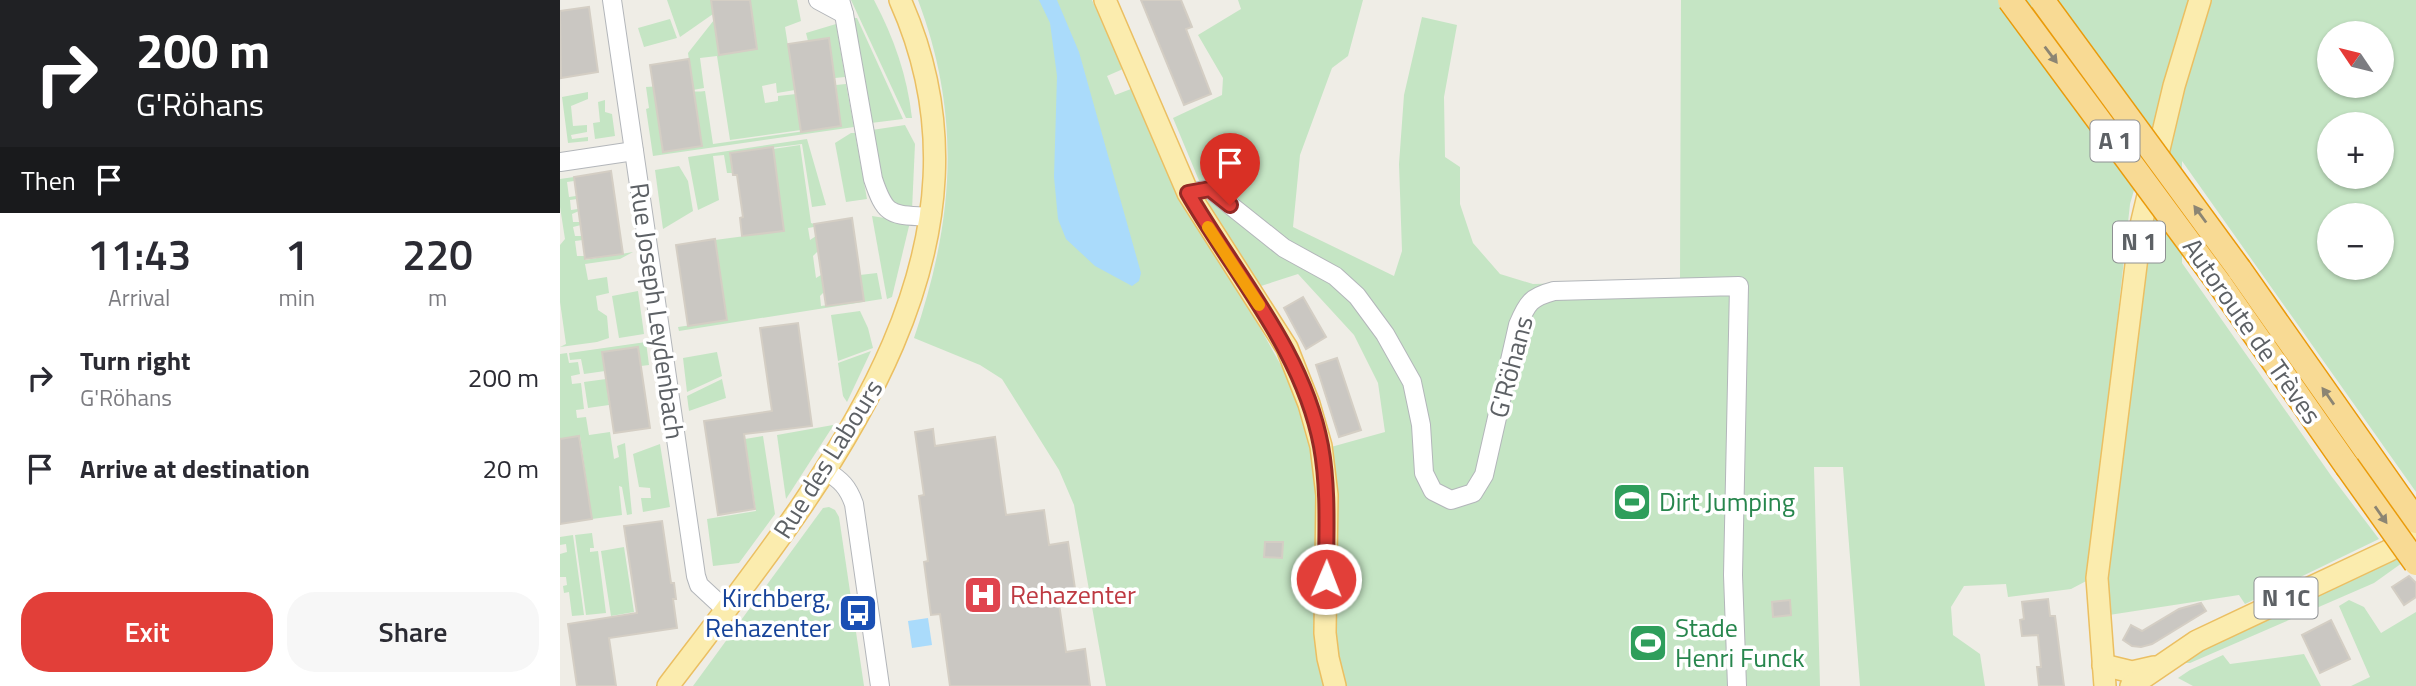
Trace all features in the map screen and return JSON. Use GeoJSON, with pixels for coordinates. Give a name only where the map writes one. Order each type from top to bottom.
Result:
{"type":"FeatureCollection","features":[{"type":"Feature","properties":{"kind":"highway","name":"Autoroute de Trèves"},"geometry":{"type":"LineString","coordinates":[[2010,0],[2219,284],[2416,563]]}},
{"type":"Feature","properties":{"kind":"highway","name":"Autoroute de Trèves"},"geometry":{"type":"LineString","coordinates":[[2042,0],[2239,269],[2416,522]]}},
{"type":"Feature","properties":{"kind":"main road","name":"Rue des Labours"},"geometry":{"type":"LineString","coordinates":[[668,686],[826,471],[860,415],[898,333],[917,278],[929,217],[934,156],[925,71],[900,0]]}},
{"type":"Feature","properties":{"kind":"main road"},"geometry":{"type":"LineString","coordinates":[[1105,0],[1188,193],[1287,348],[1309,404],[1321,446],[1326,495],[1325,633],[1335,686]]}},
{"type":"Feature","properties":{"kind":"main road","name":"N 1"},"geometry":{"type":"LineString","coordinates":[[2104,676],[2097,578],[2141,225],[2174,86],[2200,0]]}},
{"type":"Feature","properties":{"kind":"main road","name":"N 1C"},"geometry":{"type":"LineString","coordinates":[[2131,686],[2217,630],[2388,551],[2416,534]]}},
{"type":"Feature","properties":{"kind":"main road","name":"N 1C"},"geometry":{"type":"LineString","coordinates":[[2104,676],[2159,666]]}},
{"type":"Feature","properties":{"kind":"street","name":"Rue Joseph Leydenbach"},"geometry":{"type":"LineString","coordinates":[[612,0],[696,576],[699,585],[726,610]]}},
{"type":"Feature","properties":{"kind":"street"},"geometry":{"type":"LineString","coordinates":[[818,0],[842,7],[873,179],[880,200],[886,209],[897,214],[929,217]]}},
{"type":"Feature","properties":{"kind":"street"},"geometry":{"type":"LineString","coordinates":[[560,162],[634,151]]}},
{"type":"Feature","properties":{"kind":"street","name":"G'Röhans"},"geometry":{"type":"LineString","coordinates":[[1188,193],[1210,189],[1284,248],[1335,276],[1357,296],[1385,334],[1412,382],[1421,425],[1424,473],[1433,491],[1451,500],[1473,494],[1484,475],[1518,325],[1525,307],[1537,296],[1554,291],[1739,286],[1733,575],[1737,686]]}},
{"type":"Feature","properties":{"kind":"street"},"geometry":{"type":"LineString","coordinates":[[826,471],[849,489],[853,504],[880,686]]}},
{"type":"Feature","properties":{"kind":"green space"},"geometry":{"type":"Polygon","coordinates":[[[667,0],[711,0],[713,14],[680,37],[667,0]]]}},
{"type":"Feature","properties":{"kind":"green space"},"geometry":{"type":"Polygon","coordinates":[[[750,0],[797,0],[801,21],[785,27],[795,90],[777,93],[776,83],[762,86],[765,103],[778,101],[778,96],[796,94],[801,130],[730,140],[717,56],[700,58],[704,88],[693,90],[688,53],[714,20],[719,55],[756,49],[750,0]]]}},
{"type":"Feature","properties":{"kind":"green space"},"geometry":{"type":"Polygon","coordinates":[[[851,0],[874,0],[899,57],[912,118],[906,118],[851,0]]]}},
{"type":"Feature","properties":{"kind":"green space"},"geometry":{"type":"Polygon","coordinates":[[[918,0],[1092,0],[1123,69],[1107,76],[1115,95],[1131,89],[1174,186],[1244,299],[1288,378],[1313,445],[1319,495],[1326,686],[1106,686],[1074,505],[1059,470],[1002,379],[980,365],[914,338],[938,252],[948,169],[942,86],[918,0]]]}},
{"type":"Feature","properties":{"kind":"green space"},"geometry":{"type":"Polygon","coordinates":[[[1238,0],[1363,0],[1348,56],[1332,68],[1300,155],[1293,227],[1394,276],[1402,251],[1399,164],[1404,95],[1422,17],[1457,25],[1444,97],[1445,157],[1460,167],[1460,204],[1473,243],[1500,274],[1533,284],[1680,280],[1681,0],[2189,0],[2130,204],[2092,578],[2071,589],[2008,597],[2006,584],[1964,586],[1951,607],[1953,635],[1980,654],[1985,686],[1860,686],[1843,467],[1814,467],[1820,686],[1343,686],[1334,654],[1331,447],[1385,432],[1378,383],[1354,335],[1298,274],[1261,286],[1210,207],[1173,118],[1222,95],[1223,78],[1198,35],[1241,9],[1238,0]]]}},
{"type":"Feature","properties":{"kind":"green space"},"geometry":{"type":"Polygon","coordinates":[[[2210,0],[2416,0],[2416,492],[2182,161],[2182,263],[2332,477],[2379,539],[2245,604],[2239,595],[2109,615],[2105,577],[2144,265],[2176,118],[2210,0]]]}},
{"type":"Feature","properties":{"kind":"green space"},"geometry":{"type":"Polygon","coordinates":[[[853,18],[857,18],[903,119],[871,123],[853,18]]]}},
{"type":"Feature","properties":{"kind":"green space"},"geometry":{"type":"Polygon","coordinates":[[[670,19],[677,38],[644,47],[638,28],[670,19]]]}},
{"type":"Feature","properties":{"kind":"green space"},"geometry":{"type":"Polygon","coordinates":[[[836,24],[845,77],[835,78],[808,41],[806,33],[836,24]]]}},
{"type":"Feature","properties":{"kind":"green space"},"geometry":{"type":"Polygon","coordinates":[[[846,84],[854,127],[653,156],[646,109],[649,108],[646,87],[705,91],[713,144],[841,126],[836,85],[846,84]]]}},
{"type":"Feature","properties":{"kind":"green space"},"geometry":{"type":"Polygon","coordinates":[[[588,92],[588,99],[571,106],[573,126],[587,125],[587,132],[571,135],[572,139],[588,137],[588,141],[568,143],[562,97],[588,92]]]}},
{"type":"Feature","properties":{"kind":"green space"},"geometry":{"type":"Polygon","coordinates":[[[605,100],[605,112],[612,114],[615,136],[595,139],[593,123],[600,122],[598,102],[605,100]]]}},
{"type":"Feature","properties":{"kind":"green space"},"geometry":{"type":"Polygon","coordinates":[[[905,125],[915,144],[912,210],[895,208],[882,177],[872,130],[905,125]]]}},
{"type":"Feature","properties":{"kind":"green space"},"geometry":{"type":"Polygon","coordinates":[[[855,133],[867,199],[846,202],[835,143],[855,133]]]}},
{"type":"Feature","properties":{"kind":"green space"},"geometry":{"type":"Polygon","coordinates":[[[807,139],[826,205],[812,207],[802,144],[730,153],[732,173],[727,173],[724,155],[713,156],[719,200],[698,210],[688,157],[807,139]]]}},
{"type":"Feature","properties":{"kind":"green space"},"geometry":{"type":"Polygon","coordinates":[[[800,145],[811,223],[814,224],[814,227],[808,228],[810,240],[816,236],[818,251],[813,256],[816,278],[821,275],[824,292],[820,296],[821,306],[864,300],[860,275],[877,273],[882,299],[679,331],[678,327],[727,320],[715,240],[784,231],[773,149],[800,145]]]}},
{"type":"Feature","properties":{"kind":"green space"},"geometry":{"type":"Polygon","coordinates":[[[679,166],[688,181],[693,211],[663,229],[655,170],[679,166]]]}},
{"type":"Feature","properties":{"kind":"green space"},"geometry":{"type":"Polygon","coordinates":[[[574,177],[574,181],[567,182],[569,197],[576,196],[577,199],[570,200],[571,210],[579,211],[572,214],[573,222],[580,222],[581,225],[573,227],[575,236],[582,236],[583,240],[575,241],[577,256],[585,256],[585,260],[633,252],[620,259],[585,264],[588,280],[607,277],[609,293],[596,296],[598,310],[607,316],[609,338],[560,347],[566,344],[560,302],[560,245],[565,239],[560,207],[560,179],[574,177]]]}},
{"type":"Feature","properties":{"kind":"green space"},"geometry":{"type":"Polygon","coordinates":[[[872,216],[910,222],[892,297],[887,299],[872,216]]]}},
{"type":"Feature","properties":{"kind":"green space"},"geometry":{"type":"Polygon","coordinates":[[[638,291],[644,334],[619,338],[612,296],[638,291]]]}},
{"type":"Feature","properties":{"kind":"green space"},"geometry":{"type":"Polygon","coordinates":[[[860,311],[873,348],[838,361],[831,315],[860,311]]]}},
{"type":"Feature","properties":{"kind":"green space"},"geometry":{"type":"Polygon","coordinates":[[[646,342],[649,365],[641,366],[638,347],[602,352],[605,371],[584,374],[581,359],[570,360],[569,353],[646,342]]]}},
{"type":"Feature","properties":{"kind":"green space"},"geometry":{"type":"Polygon","coordinates":[[[871,351],[847,402],[843,396],[838,363],[871,351]]]}},
{"type":"Feature","properties":{"kind":"green space"},"geometry":{"type":"Polygon","coordinates":[[[717,352],[722,376],[687,392],[683,358],[717,352]]]}},
{"type":"Feature","properties":{"kind":"green space"},"geometry":{"type":"Polygon","coordinates":[[[567,353],[569,363],[578,362],[580,374],[571,376],[572,384],[581,383],[584,409],[576,410],[577,418],[586,417],[589,435],[610,432],[614,459],[619,457],[617,446],[625,443],[632,514],[627,515],[622,487],[619,486],[622,515],[592,519],[580,436],[560,439],[560,354],[567,353]]]}},
{"type":"Feature","properties":{"kind":"green space"},"geometry":{"type":"Polygon","coordinates":[[[606,379],[609,405],[588,408],[584,382],[606,379]]]}},
{"type":"Feature","properties":{"kind":"green space"},"geometry":{"type":"Polygon","coordinates":[[[722,379],[726,398],[689,411],[687,396],[722,379]]]}},
{"type":"Feature","properties":{"kind":"green space"},"geometry":{"type":"Polygon","coordinates":[[[833,426],[786,499],[777,435],[833,426]]]}},
{"type":"Feature","properties":{"kind":"green space"},"geometry":{"type":"Polygon","coordinates":[[[763,436],[775,514],[739,563],[713,566],[707,519],[756,511],[745,439],[763,436]]]}},
{"type":"Feature","properties":{"kind":"green space"},"geometry":{"type":"Polygon","coordinates":[[[660,444],[670,507],[643,512],[641,498],[651,498],[650,488],[639,487],[633,454],[660,444]]]}},
{"type":"Feature","properties":{"kind":"green space"},"geometry":{"type":"Polygon","coordinates":[[[823,508],[835,510],[839,517],[864,686],[693,686],[823,508]]]}},
{"type":"Feature","properties":{"kind":"green space"},"geometry":{"type":"Polygon","coordinates":[[[592,533],[594,548],[590,548],[590,552],[598,551],[606,613],[586,615],[575,535],[592,533]]]}},
{"type":"Feature","properties":{"kind":"green space"},"geometry":{"type":"Polygon","coordinates":[[[573,535],[584,615],[572,616],[569,592],[564,593],[566,577],[560,577],[560,554],[567,552],[566,544],[560,545],[560,537],[573,535]]]}},
{"type":"Feature","properties":{"kind":"green space"},"geometry":{"type":"Polygon","coordinates":[[[624,547],[634,612],[611,616],[601,551],[624,547]]]}},
{"type":"Feature","properties":{"kind":"green space"},"geometry":{"type":"Polygon","coordinates":[[[2388,551],[2416,553],[2374,583],[2190,663],[2178,660],[2388,551]]]}},
{"type":"Feature","properties":{"kind":"green space"},"geometry":{"type":"Polygon","coordinates":[[[2349,600],[2364,607],[2381,633],[2416,612],[2416,686],[2351,686],[2370,677],[2339,606],[2349,600]]]}},
{"type":"Feature","properties":{"kind":"green space"},"geometry":{"type":"Polygon","coordinates":[[[2304,654],[2321,686],[2193,686],[2178,678],[2223,655],[2230,664],[2304,654]]]}},
{"type":"Feature","properties":{"kind":"water"},"geometry":{"type":"Polygon","coordinates":[[[1039,0],[1057,0],[1079,52],[1141,273],[1139,281],[1132,286],[1095,266],[1066,239],[1058,219],[1054,177],[1057,76],[1050,23],[1039,0]]]}},
{"type":"Feature","properties":{"kind":"water"},"geometry":{"type":"Polygon","coordinates":[[[928,618],[932,645],[912,648],[908,621],[928,618]]]}},
{"type":"Feature","properties":{"kind":"building"},"geometry":{"type":"Polygon","coordinates":[[[711,0],[750,0],[757,49],[719,55],[711,0]]]}},
{"type":"Feature","properties":{"kind":"building"},"geometry":{"type":"Polygon","coordinates":[[[1141,0],[1181,0],[1192,27],[1186,29],[1211,94],[1184,105],[1141,0]]]}},
{"type":"Feature","properties":{"kind":"building"},"geometry":{"type":"Polygon","coordinates":[[[589,7],[598,72],[561,78],[560,11],[589,7]]]}},
{"type":"Feature","properties":{"kind":"building"},"geometry":{"type":"Polygon","coordinates":[[[829,38],[841,126],[801,132],[788,44],[829,38]]]}},
{"type":"Feature","properties":{"kind":"building"},"geometry":{"type":"Polygon","coordinates":[[[689,59],[702,146],[663,152],[650,65],[689,59]]]}},
{"type":"Feature","properties":{"kind":"building"},"geometry":{"type":"Polygon","coordinates":[[[773,147],[784,231],[742,236],[740,218],[743,217],[737,175],[733,175],[730,153],[773,147]]]}},
{"type":"Feature","properties":{"kind":"building"},"geometry":{"type":"Polygon","coordinates":[[[611,171],[623,254],[585,259],[574,177],[611,171]]]}},
{"type":"Feature","properties":{"kind":"building"},"geometry":{"type":"Polygon","coordinates":[[[852,218],[864,301],[826,306],[814,224],[852,218]]]}},
{"type":"Feature","properties":{"kind":"building"},"geometry":{"type":"Polygon","coordinates":[[[715,239],[727,320],[688,326],[676,245],[715,239]]]}},
{"type":"Feature","properties":{"kind":"building"},"geometry":{"type":"Polygon","coordinates":[[[1303,297],[1326,337],[1306,349],[1284,308],[1303,297]]]}},
{"type":"Feature","properties":{"kind":"building"},"geometry":{"type":"Polygon","coordinates":[[[798,323],[812,426],[744,434],[755,509],[718,515],[704,421],[772,411],[760,328],[798,323]]]}},
{"type":"Feature","properties":{"kind":"building"},"geometry":{"type":"Polygon","coordinates":[[[638,347],[650,428],[614,433],[602,352],[638,347]]]}},
{"type":"Feature","properties":{"kind":"building"},"geometry":{"type":"Polygon","coordinates":[[[1337,358],[1361,430],[1339,437],[1316,365],[1337,358]]]}},
{"type":"Feature","properties":{"kind":"building","name":"Rehazenter"},"geometry":{"type":"Polygon","coordinates":[[[933,429],[935,446],[995,437],[1006,515],[1044,510],[1049,545],[1068,542],[1076,595],[1058,597],[1066,652],[1085,649],[1090,686],[950,686],[940,614],[931,615],[924,562],[928,561],[919,496],[924,495],[915,432],[933,429]]]}},
{"type":"Feature","properties":{"kind":"building"},"geometry":{"type":"Polygon","coordinates":[[[579,436],[592,519],[560,524],[560,439],[579,436]]]}},
{"type":"Feature","properties":{"kind":"building"},"geometry":{"type":"Polygon","coordinates":[[[662,521],[671,583],[674,583],[677,628],[609,638],[616,686],[577,686],[568,624],[637,613],[624,526],[662,521]]]}},
{"type":"Feature","properties":{"kind":"building"},"geometry":{"type":"Polygon","coordinates":[[[1265,542],[1283,542],[1282,558],[1264,557],[1265,542]]]}},
{"type":"Feature","properties":{"kind":"building"},"geometry":{"type":"Polygon","coordinates":[[[2409,576],[2416,583],[2416,597],[2404,605],[2392,587],[2409,576]]]}},
{"type":"Feature","properties":{"kind":"building"},"geometry":{"type":"Polygon","coordinates":[[[2048,599],[2050,616],[2055,616],[2064,686],[2039,686],[2037,667],[2041,667],[2038,635],[2022,636],[2022,602],[2048,599]]]}},
{"type":"Feature","properties":{"kind":"building"},"geometry":{"type":"Polygon","coordinates":[[[1790,600],[1791,615],[1773,617],[1772,602],[1790,600]]]}},
{"type":"Feature","properties":{"kind":"building"},"geometry":{"type":"Polygon","coordinates":[[[2201,603],[2206,611],[2152,644],[2132,646],[2123,640],[2131,625],[2142,631],[2179,609],[2201,603]]]}},
{"type":"Feature","properties":{"kind":"building"},"geometry":{"type":"Polygon","coordinates":[[[2331,620],[2350,659],[2320,673],[2302,635],[2331,620]]]}},
{"type":"Feature","properties":{"kind":"slow traffic"},"geometry":{"type":"LineString","coordinates":[[1208,227],[1259,305]]}},
{"type":"Feature","properties":{"kind":"place","name":"Dirt Jumping"},"geometry":{"type":"Point","coordinates":[1632,502]}},
{"type":"Feature","properties":{"kind":"place","name":"Rehazenter"},"geometry":{"type":"Point","coordinates":[983,595]}},
{"type":"Feature","properties":{"kind":"place","name":"Kirchberg, Rehazenter"},"geometry":{"type":"Point","coordinates":[858,613]}},
{"type":"Feature","properties":{"kind":"place","name":"Stade Henri Funck"},"geometry":{"type":"Point","coordinates":[1648,643]}},
{"type":"Feature","properties":{"kind":"route"},"geometry":{"type":"LineString","coordinates":[[1230,205],[1210,189],[1188,193],[1287,348],[1309,404],[1321,446],[1326,495],[1326,579]]}}]}
